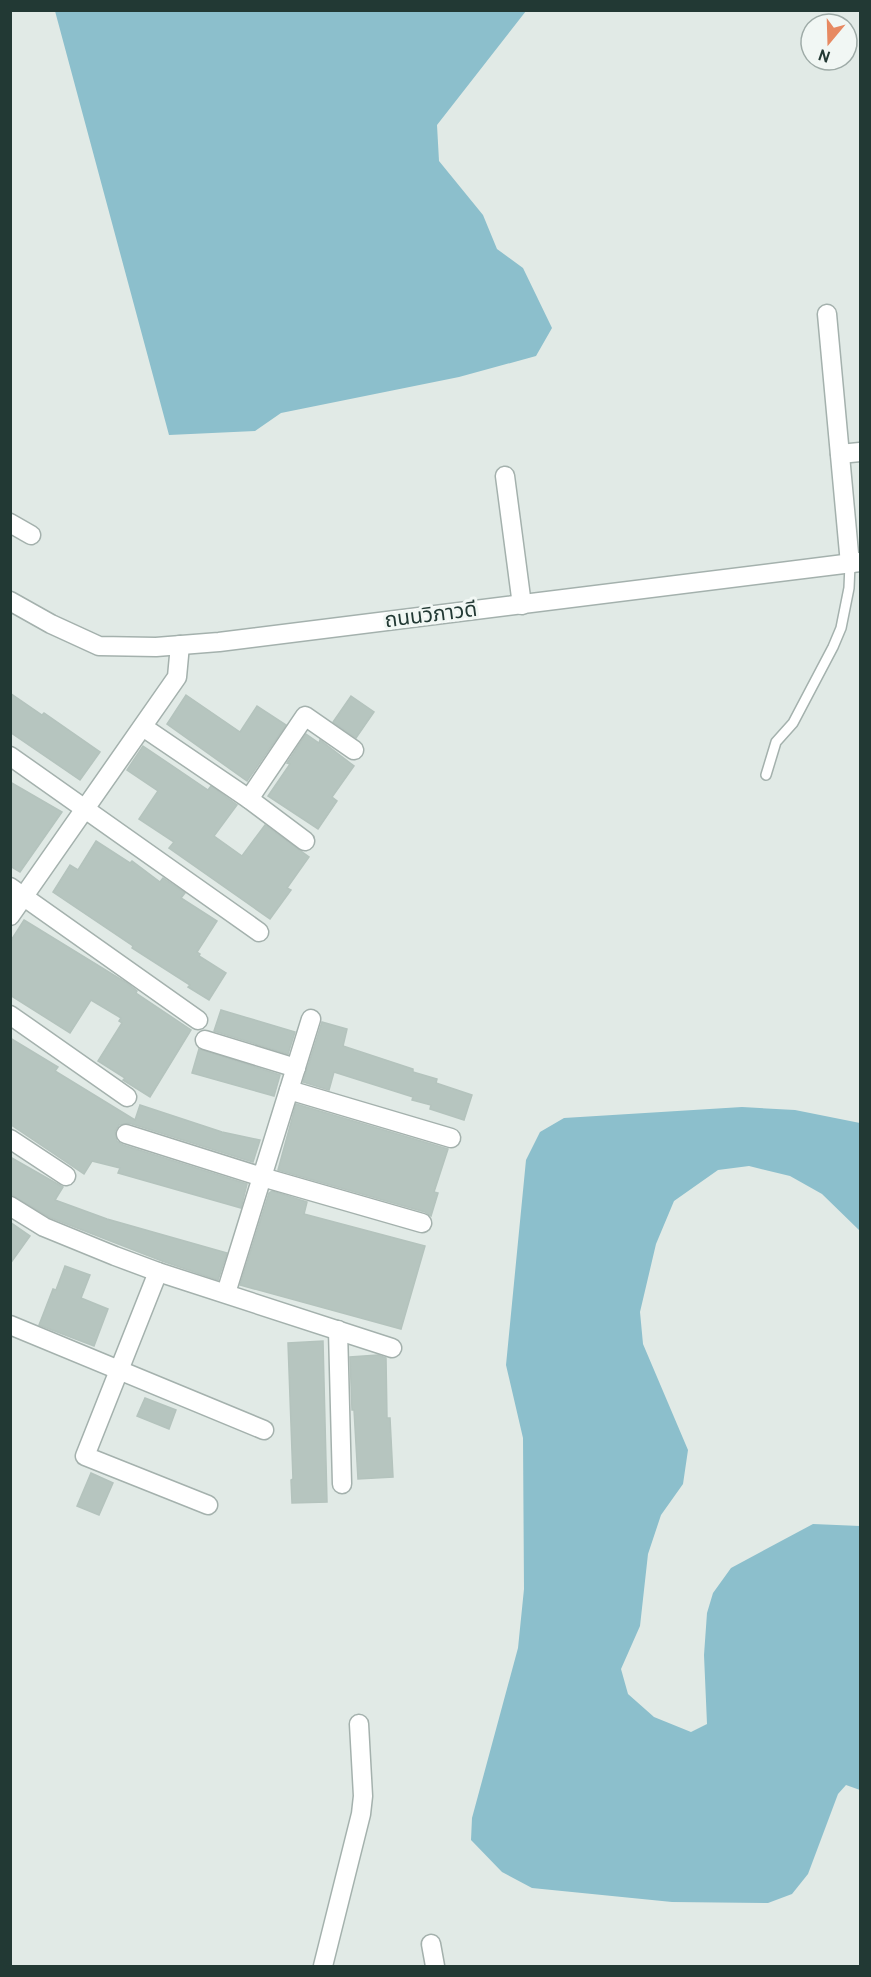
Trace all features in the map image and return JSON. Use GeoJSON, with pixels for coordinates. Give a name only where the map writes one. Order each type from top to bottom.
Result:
{"type":"FeatureCollection","features":[{"type":"Feature","properties":{"kind":"street"},"geometry":{"type":"LineString","coordinates":[[827,314],[840,454],[855,563]]}},
{"type":"Feature","properties":{"kind":"street"},"geometry":{"type":"LineString","coordinates":[[840,454],[861,452]]}},
{"type":"Feature","properties":{"kind":"street"},"geometry":{"type":"LineString","coordinates":[[505,476],[522,605]]}},
{"type":"Feature","properties":{"kind":"street"},"geometry":{"type":"LineString","coordinates":[[10,523],[31,535]]}},
{"type":"Feature","properties":{"kind":"street","name":"ถนนวิภาวดี"},"geometry":{"type":"LineString","coordinates":[[10,601],[51,624],[99,646],[156,647],[219,642],[855,563]]}},
{"type":"Feature","properties":{"kind":"street"},"geometry":{"type":"LineString","coordinates":[[10,916],[17,892],[85,808],[177,677],[180,645]]}},
{"type":"Feature","properties":{"kind":"street"},"geometry":{"type":"LineString","coordinates":[[249,800],[305,716],[354,750]]}},
{"type":"Feature","properties":{"kind":"street"},"geometry":{"type":"LineString","coordinates":[[143,727],[305,841]]}},
{"type":"Feature","properties":{"kind":"street"},"geometry":{"type":"LineString","coordinates":[[10,756],[259,932]]}},
{"type":"Feature","properties":{"kind":"street"},"geometry":{"type":"LineString","coordinates":[[17,892],[198,1020]]}},
{"type":"Feature","properties":{"kind":"street"},"geometry":{"type":"LineString","coordinates":[[10,1015],[127,1097]]}},
{"type":"Feature","properties":{"kind":"street"},"geometry":{"type":"LineString","coordinates":[[226,1293],[311,1019]]}},
{"type":"Feature","properties":{"kind":"street"},"geometry":{"type":"LineString","coordinates":[[205,1040],[296,1068]]}},
{"type":"Feature","properties":{"kind":"street"},"geometry":{"type":"LineString","coordinates":[[289,1090],[451,1138]]}},
{"type":"Feature","properties":{"kind":"street"},"geometry":{"type":"LineString","coordinates":[[126,1134],[262,1177],[422,1223]]}},
{"type":"Feature","properties":{"kind":"street"},"geometry":{"type":"LineString","coordinates":[[10,1139],[66,1176]]}},
{"type":"Feature","properties":{"kind":"street"},"geometry":{"type":"LineString","coordinates":[[10,1206],[44,1227],[158,1272],[392,1348]]}},
{"type":"Feature","properties":{"kind":"street"},"geometry":{"type":"LineString","coordinates":[[158,1272],[85,1456],[208,1505]]}},
{"type":"Feature","properties":{"kind":"street"},"geometry":{"type":"LineString","coordinates":[[10,1325],[264,1430]]}},
{"type":"Feature","properties":{"kind":"street"},"geometry":{"type":"LineString","coordinates":[[338,1330],[342,1485]]}},
{"type":"Feature","properties":{"kind":"street"},"geometry":{"type":"LineString","coordinates":[[323,1966],[361,1814],[363,1796],[358,1724]]}},
{"type":"Feature","properties":{"kind":"street"},"geometry":{"type":"LineString","coordinates":[[431,1944],[435,1966]]}},
{"type":"Feature","properties":{"kind":"lane"},"geometry":{"type":"LineString","coordinates":[[766,775],[776,742],[793,723],[841,628],[855,563]]}},
{"type":"Feature","properties":{"kind":"water"},"geometry":{"type":"Polygon","coordinates":[[[55,11],[526,11],[437,125],[439,161],[483,215],[497,249],[523,268],[552,328],[536,356],[459,377],[281,413],[255,431],[169,435],[55,11]]]}},
{"type":"Feature","properties":{"kind":"water"},"geometry":{"type":"Polygon","coordinates":[[[742,1107],[795,1110],[860,1123],[860,1231],[822,1194],[790,1176],[749,1166],[718,1170],[674,1201],[656,1244],[640,1312],[643,1344],[688,1450],[683,1484],[661,1515],[648,1554],[640,1626],[621,1669],[628,1694],[654,1717],[691,1732],[707,1724],[704,1655],[707,1613],[713,1593],[731,1568],[813,1524],[860,1526],[860,1790],[846,1785],[838,1794],[808,1874],[792,1894],[768,1903],[672,1902],[532,1888],[502,1872],[471,1840],[472,1818],[518,1648],[524,1589],[523,1438],[506,1365],[526,1160],[540,1132],[564,1118],[742,1107]]]}},
{"type":"Feature","properties":{"kind":"building"},"geometry":{"type":"Polygon","coordinates":[[[10,693],[42,715],[44,713],[100,752],[80,780],[10,732],[10,693]]]}},
{"type":"Feature","properties":{"kind":"building"},"geometry":{"type":"Polygon","coordinates":[[[186,695],[240,732],[257,706],[286,725],[247,781],[167,724],[186,695]]]}},
{"type":"Feature","properties":{"kind":"building"},"geometry":{"type":"Polygon","coordinates":[[[351,696],[374,712],[356,738],[333,722],[351,696]]]}},
{"type":"Feature","properties":{"kind":"building"},"geometry":{"type":"Polygon","coordinates":[[[306,734],[319,743],[320,740],[354,766],[332,797],[337,801],[318,829],[268,796],[290,764],[287,763],[306,734]]]}},
{"type":"Feature","properties":{"kind":"building"},"geometry":{"type":"Polygon","coordinates":[[[143,746],[208,790],[211,786],[237,805],[214,836],[242,856],[265,825],[309,857],[287,888],[291,890],[270,919],[169,848],[174,842],[139,819],[158,791],[127,770],[143,746]]]}},
{"type":"Feature","properties":{"kind":"building"},"geometry":{"type":"Polygon","coordinates":[[[10,782],[62,812],[20,872],[10,866],[10,782]]]}},
{"type":"Feature","properties":{"kind":"building"},"geometry":{"type":"Polygon","coordinates":[[[96,841],[130,863],[132,861],[160,882],[163,878],[185,893],[181,898],[217,921],[197,952],[199,956],[226,973],[209,1000],[53,892],[70,865],[78,870],[96,841]]]}},
{"type":"Feature","properties":{"kind":"building"},"geometry":{"type":"Polygon","coordinates":[[[24,920],[127,983],[137,991],[136,993],[191,1030],[150,1097],[98,1061],[122,1023],[119,1021],[121,1018],[91,1000],[70,1033],[10,995],[10,942],[24,920]]]}},
{"type":"Feature","properties":{"kind":"building"},"geometry":{"type":"Polygon","coordinates":[[[221,1010],[295,1032],[288,1054],[214,1031],[221,1010]]]}},
{"type":"Feature","properties":{"kind":"building"},"geometry":{"type":"Polygon","coordinates":[[[322,1022],[347,1029],[343,1046],[413,1069],[413,1072],[437,1079],[436,1083],[472,1095],[464,1120],[430,1109],[431,1105],[412,1100],[413,1097],[334,1072],[329,1090],[303,1082],[322,1022]]]}},
{"type":"Feature","properties":{"kind":"building"},"geometry":{"type":"Polygon","coordinates":[[[10,1038],[58,1067],[55,1071],[135,1120],[140,1105],[222,1132],[260,1140],[253,1162],[129,1123],[119,1125],[115,1131],[117,1141],[123,1145],[247,1184],[241,1208],[118,1173],[120,1168],[92,1161],[84,1174],[10,1124],[10,1038]]]}},
{"type":"Feature","properties":{"kind":"building"},"geometry":{"type":"Polygon","coordinates":[[[199,1049],[280,1075],[274,1096],[192,1073],[199,1049]]]}},
{"type":"Feature","properties":{"kind":"building"},"geometry":{"type":"Polygon","coordinates":[[[296,1104],[448,1149],[434,1192],[438,1193],[431,1216],[425,1212],[278,1170],[296,1104]]]}},
{"type":"Feature","properties":{"kind":"building"},"geometry":{"type":"Polygon","coordinates":[[[10,1157],[63,1187],[55,1200],[107,1219],[227,1253],[218,1280],[49,1217],[10,1194],[10,1157]]]}},
{"type":"Feature","properties":{"kind":"building"},"geometry":{"type":"Polygon","coordinates":[[[272,1191],[307,1202],[304,1214],[425,1246],[401,1329],[240,1285],[269,1193],[272,1191]]]}},
{"type":"Feature","properties":{"kind":"building"},"geometry":{"type":"Polygon","coordinates":[[[10,1222],[30,1236],[10,1264],[10,1222]]]}},
{"type":"Feature","properties":{"kind":"building"},"geometry":{"type":"Polygon","coordinates":[[[65,1266],[90,1275],[81,1298],[108,1309],[94,1346],[39,1325],[65,1266]]]}},
{"type":"Feature","properties":{"kind":"building"},"geometry":{"type":"Polygon","coordinates":[[[323,1341],[327,1502],[292,1503],[288,1343],[323,1341]]]}},
{"type":"Feature","properties":{"kind":"building"},"geometry":{"type":"Polygon","coordinates":[[[378,1355],[386,1358],[387,1418],[390,1418],[393,1477],[358,1479],[350,1357],[378,1355]]]}},
{"type":"Feature","properties":{"kind":"building"},"geometry":{"type":"Polygon","coordinates":[[[145,1398],[176,1410],[169,1429],[137,1416],[145,1398]]]}},
{"type":"Feature","properties":{"kind":"building"},"geometry":{"type":"Polygon","coordinates":[[[91,1473],[113,1483],[99,1515],[77,1506],[91,1473]]]}}]}
